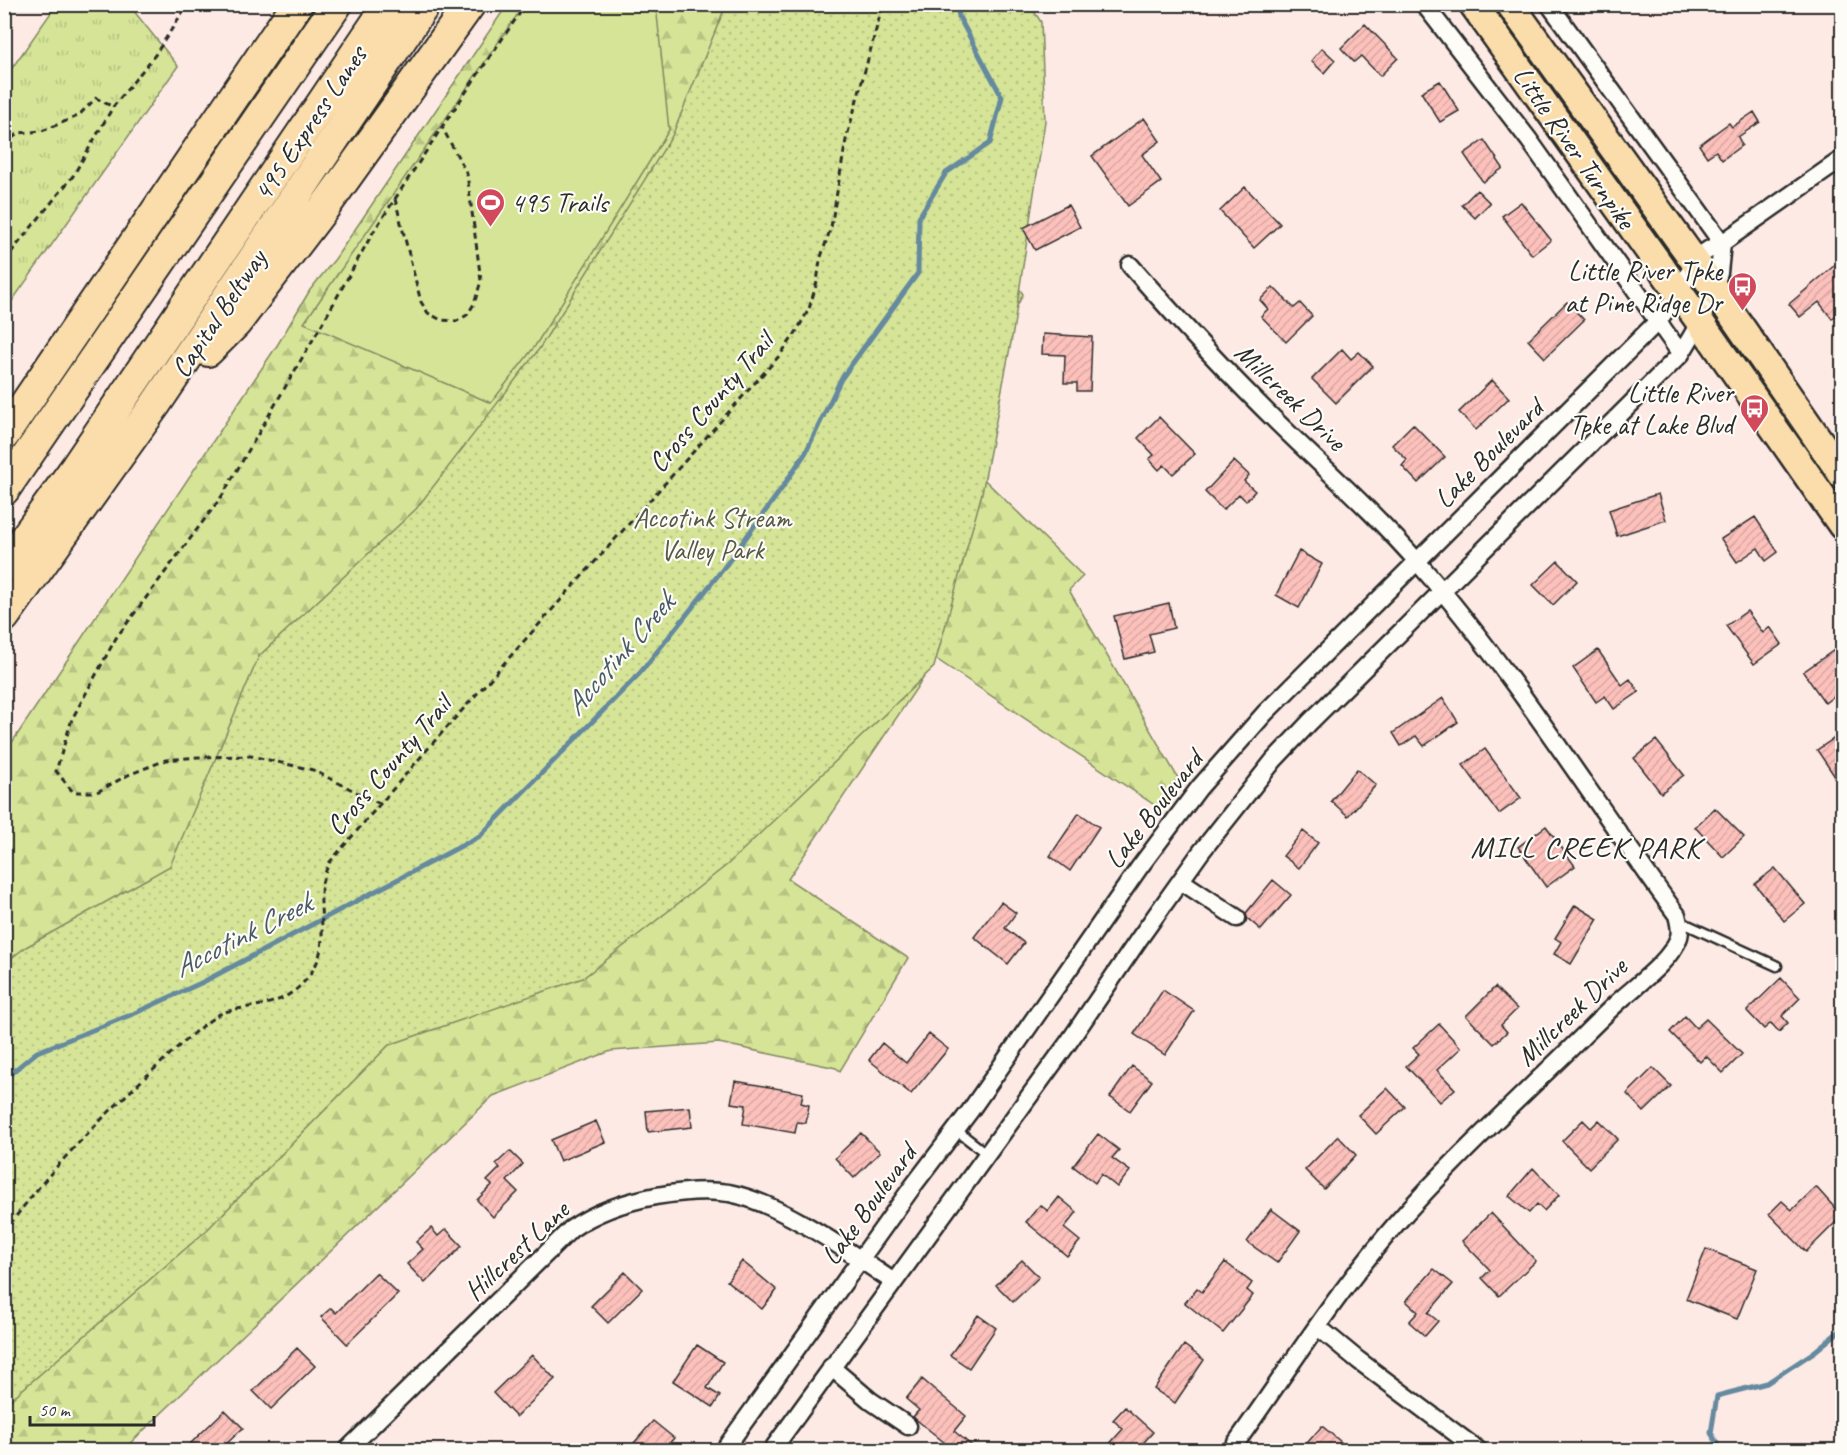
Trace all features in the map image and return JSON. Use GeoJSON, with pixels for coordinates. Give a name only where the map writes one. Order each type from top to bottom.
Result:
{"type":"FeatureCollection","features":[{"type":"Feature","properties":{"kind":"highway"},"geometry":{"type":"LineString","coordinates":[[256,64],[275,4]]}},
{"type":"Feature","properties":{"kind":"highway"},"geometry":{"type":"LineString","coordinates":[[4,435],[297,4]]}},
{"type":"Feature","properties":{"kind":"highway","name":"495 Express Lanes"},"geometry":{"type":"LineString","coordinates":[[4,489],[337,4]]}},
{"type":"Feature","properties":{"kind":"highway","name":"495 Express Lanes"},"geometry":{"type":"LineString","coordinates":[[4,567],[89,447],[389,4]]}},
{"type":"Feature","properties":{"kind":"highway","name":"Capital Beltway"},"geometry":{"type":"LineString","coordinates":[[4,617],[155,405],[425,4]]}},
{"type":"Feature","properties":{"kind":"highway"},"geometry":{"type":"LineString","coordinates":[[155,405],[236,323],[324,208],[470,4]]}},
{"type":"Feature","properties":{"kind":"main road","name":"Little River Turnpike"},"geometry":{"type":"LineString","coordinates":[[1473,4],[1842,525]]}},
{"type":"Feature","properties":{"kind":"main road","name":"Little River Turnpike"},"geometry":{"type":"LineString","coordinates":[[1510,4],[1695,261],[1842,474]]}},
{"type":"Feature","properties":{"kind":"street"},"geometry":{"type":"LineString","coordinates":[[1424,4],[1530,140],[1681,354]]}},
{"type":"Feature","properties":{"kind":"street"},"geometry":{"type":"LineString","coordinates":[[772,1450],[1068,1043],[1229,815],[1274,760],[1681,354],[1700,322],[1719,273],[1722,243],[1549,4]]}},
{"type":"Feature","properties":{"kind":"street"},"geometry":{"type":"LineString","coordinates":[[1695,261],[1706,249],[1722,243],[1842,159]]}},
{"type":"Feature","properties":{"kind":"street","name":"Lake Boulevard"},"geometry":{"type":"LineString","coordinates":[[724,1450],[956,1130],[1139,868],[1199,788],[1265,713],[1657,322],[1678,293],[1695,261]]}},
{"type":"Feature","properties":{"kind":"street","name":"Millcreek Drive"},"geometry":{"type":"LineString","coordinates":[[1130,265],[1197,341],[1280,425],[1328,469],[1442,591]]}},
{"type":"Feature","properties":{"kind":"street"},"geometry":{"type":"LineString","coordinates":[[1442,591],[1463,615],[1541,722],[1677,915],[1678,921]]}},
{"type":"Feature","properties":{"kind":"street"},"geometry":{"type":"LineString","coordinates":[[1181,881],[1236,918]]}},
{"type":"Feature","properties":{"kind":"street","name":"Millcreek Drive"},"geometry":{"type":"LineString","coordinates":[[1231,1450],[1366,1261],[1426,1191],[1615,1004],[1663,961],[1674,948],[1679,936],[1678,921]]}},
{"type":"Feature","properties":{"kind":"street","name":"Hillcrest Lane"},"geometry":{"type":"LineString","coordinates":[[346,1450],[571,1229],[589,1217],[638,1199],[672,1193],[708,1191],[728,1193],[749,1199],[788,1217],[894,1282]]}},
{"type":"Feature","properties":{"kind":"street"},"geometry":{"type":"LineString","coordinates":[[1318,1327],[1358,1360],[1479,1450]]}},
{"type":"Feature","properties":{"kind":"street"},"geometry":{"type":"LineString","coordinates":[[831,1367],[871,1401],[908,1426]]}},
{"type":"Feature","properties":{"kind":"lane"},"geometry":{"type":"LineString","coordinates":[[1678,921],[1777,966]]}},
{"type":"Feature","properties":{"kind":"lane"},"geometry":{"type":"LineString","coordinates":[[956,1130],[987,1154]]}},
{"type":"Feature","properties":{"kind":"path"},"geometry":{"type":"LineString","coordinates":[[4,261],[73,176],[113,107],[155,55],[188,4]]}},
{"type":"Feature","properties":{"kind":"path"},"geometry":{"type":"LineString","coordinates":[[380,804],[313,770],[251,756],[166,760],[128,775],[97,792],[73,792],[56,771],[72,718],[116,638],[222,496],[367,243],[442,127],[526,4]]}},
{"type":"Feature","properties":{"kind":"path","name":"Cross County Trail"},"geometry":{"type":"LineString","coordinates":[[4,1233],[47,1178],[80,1141],[167,1057],[204,1025],[220,1014],[232,1010],[280,1001],[308,978],[322,948],[321,893],[329,863],[780,355],[809,309],[817,282],[820,260],[831,227],[849,129],[883,4]]}},
{"type":"Feature","properties":{"kind":"path"},"geometry":{"type":"LineString","coordinates":[[4,144],[19,133],[42,131],[78,116],[96,98],[113,107]]}},
{"type":"Feature","properties":{"kind":"path"},"geometry":{"type":"LineString","coordinates":[[395,199],[421,302],[428,313],[441,321],[457,321],[466,315],[474,304],[482,281],[467,174],[442,127]]}},
{"type":"Feature","properties":{"kind":"green space"},"geometry":{"type":"Polygon","coordinates":[[[57,4],[129,5],[178,66],[5,311],[5,78],[57,4]]]}},
{"type":"Feature","properties":{"kind":"green space","name":"Accotink Stream Valley Park"},"geometry":{"type":"Polygon","coordinates":[[[507,5],[968,5],[960,203],[1023,294],[950,446],[1083,576],[1069,590],[1178,778],[1156,806],[936,659],[788,879],[908,958],[840,1071],[836,1068],[719,1043],[611,1051],[493,1096],[123,1450],[5,1450],[5,753],[278,344],[310,290],[335,259],[507,5]]]}},
{"type":"Feature","properties":{"kind":"green space","name":"495 Trails"},"geometry":{"type":"Polygon","coordinates":[[[656,5],[669,130],[535,346],[491,403],[304,323],[522,8],[656,5]]]}},
{"type":"Feature","properties":{"kind":"green space","name":"Accotink Stream Valley Park"},"geometry":{"type":"Polygon","coordinates":[[[726,5],[1030,5],[1041,22],[1045,121],[1013,332],[982,493],[934,667],[727,865],[583,978],[389,1045],[206,1231],[8,1402],[5,1412],[5,963],[26,947],[170,866],[259,656],[416,509],[539,349],[672,136],[726,5]]]}},
{"type":"Feature","properties":{"kind":"building"},"geometry":{"type":"Polygon","coordinates":[[[1365,24],[1398,58],[1380,76],[1361,56],[1354,62],[1341,48],[1365,24]]]}},
{"type":"Feature","properties":{"kind":"building"},"geometry":{"type":"Polygon","coordinates":[[[1322,48],[1335,60],[1324,73],[1311,61],[1322,48]]]}},
{"type":"Feature","properties":{"kind":"building"},"geometry":{"type":"Polygon","coordinates":[[[1440,81],[1459,111],[1440,122],[1421,92],[1440,81]]]}},
{"type":"Feature","properties":{"kind":"building"},"geometry":{"type":"Polygon","coordinates":[[[1754,112],[1760,122],[1738,137],[1742,145],[1722,160],[1716,151],[1707,157],[1699,145],[1729,123],[1732,127],[1754,112]]]}},
{"type":"Feature","properties":{"kind":"building"},"geometry":{"type":"Polygon","coordinates":[[[1144,118],[1160,141],[1142,155],[1161,182],[1128,206],[1092,156],[1144,118]]]}},
{"type":"Feature","properties":{"kind":"building"},"geometry":{"type":"Polygon","coordinates":[[[1484,140],[1503,168],[1483,182],[1464,154],[1484,140]]]}},
{"type":"Feature","properties":{"kind":"building"},"geometry":{"type":"Polygon","coordinates":[[[1245,187],[1280,224],[1254,248],[1220,211],[1245,187]]]}},
{"type":"Feature","properties":{"kind":"building"},"geometry":{"type":"Polygon","coordinates":[[[1477,190],[1490,203],[1475,218],[1462,205],[1477,190]]]}},
{"type":"Feature","properties":{"kind":"building"},"geometry":{"type":"Polygon","coordinates":[[[1521,202],[1551,240],[1532,255],[1502,216],[1521,202]]]}},
{"type":"Feature","properties":{"kind":"building"},"geometry":{"type":"Polygon","coordinates":[[[1068,205],[1080,227],[1035,250],[1023,228],[1068,205]]]}},
{"type":"Feature","properties":{"kind":"building"},"geometry":{"type":"Polygon","coordinates":[[[1842,259],[1842,310],[1832,319],[1819,302],[1800,317],[1789,304],[1842,259]]]}},
{"type":"Feature","properties":{"kind":"building"},"geometry":{"type":"Polygon","coordinates":[[[1273,287],[1294,308],[1300,303],[1312,316],[1286,342],[1261,316],[1268,309],[1260,300],[1273,287]]]}},
{"type":"Feature","properties":{"kind":"building"},"geometry":{"type":"Polygon","coordinates":[[[1567,302],[1584,320],[1545,358],[1528,340],[1567,302]]]}},
{"type":"Feature","properties":{"kind":"building"},"geometry":{"type":"Polygon","coordinates":[[[1043,334],[1092,337],[1090,391],[1077,391],[1077,383],[1064,383],[1065,355],[1042,354],[1043,334]]]}},
{"type":"Feature","properties":{"kind":"building"},"geometry":{"type":"Polygon","coordinates":[[[1342,349],[1351,359],[1359,352],[1373,366],[1336,403],[1312,379],[1342,349]]]}},
{"type":"Feature","properties":{"kind":"building"},"geometry":{"type":"Polygon","coordinates":[[[1492,380],[1509,398],[1476,430],[1459,412],[1492,380]]]}},
{"type":"Feature","properties":{"kind":"building"},"geometry":{"type":"Polygon","coordinates":[[[1159,417],[1195,454],[1173,474],[1164,465],[1159,470],[1149,459],[1154,455],[1138,438],[1159,417]]]}},
{"type":"Feature","properties":{"kind":"building"},"geometry":{"type":"Polygon","coordinates":[[[1413,424],[1445,457],[1418,483],[1402,466],[1407,460],[1392,445],[1413,424]]]}},
{"type":"Feature","properties":{"kind":"building"},"geometry":{"type":"Polygon","coordinates":[[[1234,461],[1249,475],[1244,481],[1255,491],[1246,501],[1239,494],[1223,510],[1205,492],[1234,461]]]}},
{"type":"Feature","properties":{"kind":"building"},"geometry":{"type":"Polygon","coordinates":[[[1658,494],[1666,520],[1617,536],[1609,510],[1658,494]]]}},
{"type":"Feature","properties":{"kind":"building"},"geometry":{"type":"Polygon","coordinates":[[[1755,517],[1778,552],[1766,561],[1758,548],[1737,562],[1721,539],[1755,517]]]}},
{"type":"Feature","properties":{"kind":"building"},"geometry":{"type":"Polygon","coordinates":[[[1299,551],[1322,564],[1299,608],[1276,595],[1299,551]]]}},
{"type":"Feature","properties":{"kind":"building"},"geometry":{"type":"Polygon","coordinates":[[[1558,561],[1577,581],[1553,605],[1533,585],[1558,561]]]}},
{"type":"Feature","properties":{"kind":"building"},"geometry":{"type":"Polygon","coordinates":[[[1169,603],[1174,628],[1149,634],[1154,652],[1125,659],[1114,616],[1169,603]]]}},
{"type":"Feature","properties":{"kind":"building"},"geometry":{"type":"Polygon","coordinates":[[[1747,611],[1763,633],[1770,627],[1782,644],[1754,664],[1726,626],[1747,611]]]}},
{"type":"Feature","properties":{"kind":"building"},"geometry":{"type":"Polygon","coordinates":[[[1837,648],[1842,656],[1842,690],[1825,703],[1803,672],[1837,648]]]}},
{"type":"Feature","properties":{"kind":"building"},"geometry":{"type":"Polygon","coordinates":[[[1598,650],[1622,685],[1630,679],[1639,692],[1614,709],[1605,696],[1596,702],[1573,668],[1598,650]]]}},
{"type":"Feature","properties":{"kind":"building"},"geometry":{"type":"Polygon","coordinates":[[[1443,698],[1458,722],[1424,746],[1416,736],[1401,746],[1393,733],[1443,698]]]}},
{"type":"Feature","properties":{"kind":"building"},"geometry":{"type":"Polygon","coordinates":[[[1842,733],[1842,787],[1817,750],[1842,733]]]}},
{"type":"Feature","properties":{"kind":"building"},"geometry":{"type":"Polygon","coordinates":[[[1656,740],[1684,775],[1661,793],[1634,758],[1656,740]]]}},
{"type":"Feature","properties":{"kind":"building"},"geometry":{"type":"Polygon","coordinates":[[[1485,749],[1521,798],[1499,814],[1463,765],[1485,749]]]}},
{"type":"Feature","properties":{"kind":"building"},"geometry":{"type":"Polygon","coordinates":[[[1357,769],[1376,785],[1348,816],[1331,801],[1357,769]]]}},
{"type":"Feature","properties":{"kind":"building"},"geometry":{"type":"Polygon","coordinates":[[[1715,808],[1744,837],[1723,857],[1695,827],[1715,808]]]}},
{"type":"Feature","properties":{"kind":"building"},"geometry":{"type":"Polygon","coordinates":[[[1079,813],[1099,827],[1070,871],[1050,856],[1079,813]]]}},
{"type":"Feature","properties":{"kind":"building"},"geometry":{"type":"Polygon","coordinates":[[[1546,826],[1575,866],[1546,887],[1518,847],[1546,826]]]}},
{"type":"Feature","properties":{"kind":"building"},"geometry":{"type":"Polygon","coordinates":[[[1303,831],[1318,843],[1299,868],[1283,856],[1303,831]]]}},
{"type":"Feature","properties":{"kind":"building"},"geometry":{"type":"Polygon","coordinates":[[[1775,868],[1805,904],[1784,921],[1755,884],[1775,868]]]}},
{"type":"Feature","properties":{"kind":"building"},"geometry":{"type":"Polygon","coordinates":[[[1273,880],[1291,895],[1261,930],[1247,918],[1246,913],[1273,880]]]}},
{"type":"Feature","properties":{"kind":"building"},"geometry":{"type":"Polygon","coordinates":[[[1001,902],[1016,913],[1005,928],[1024,943],[1008,964],[974,937],[1001,902]]]}},
{"type":"Feature","properties":{"kind":"building"},"geometry":{"type":"Polygon","coordinates":[[[1575,905],[1598,919],[1571,964],[1554,954],[1561,942],[1555,938],[1575,905]]]}},
{"type":"Feature","properties":{"kind":"building"},"geometry":{"type":"Polygon","coordinates":[[[1781,978],[1800,998],[1782,1016],[1788,1023],[1779,1032],[1771,1023],[1764,1029],[1747,1011],[1781,978]]]}},
{"type":"Feature","properties":{"kind":"building"},"geometry":{"type":"Polygon","coordinates":[[[1495,987],[1517,1009],[1501,1025],[1507,1032],[1494,1044],[1466,1016],[1495,987]]]}},
{"type":"Feature","properties":{"kind":"building"},"geometry":{"type":"Polygon","coordinates":[[[1163,990],[1194,1011],[1165,1055],[1134,1034],[1163,990]]]}},
{"type":"Feature","properties":{"kind":"building"},"geometry":{"type":"Polygon","coordinates":[[[1685,1016],[1696,1028],[1706,1019],[1742,1054],[1723,1073],[1706,1056],[1700,1062],[1670,1032],[1685,1016]]]}},
{"type":"Feature","properties":{"kind":"building"},"geometry":{"type":"Polygon","coordinates":[[[1439,1024],[1461,1048],[1437,1070],[1455,1089],[1440,1102],[1406,1066],[1419,1054],[1413,1048],[1439,1024]]]}},
{"type":"Feature","properties":{"kind":"building"},"geometry":{"type":"Polygon","coordinates":[[[929,1034],[948,1049],[911,1094],[869,1060],[882,1043],[906,1063],[929,1034]]]}},
{"type":"Feature","properties":{"kind":"building"},"geometry":{"type":"Polygon","coordinates":[[[1132,1066],[1152,1081],[1130,1111],[1110,1097],[1132,1066]]]}},
{"type":"Feature","properties":{"kind":"building"},"geometry":{"type":"Polygon","coordinates":[[[1653,1068],[1671,1086],[1644,1112],[1627,1094],[1653,1068]]]}},
{"type":"Feature","properties":{"kind":"building"},"geometry":{"type":"Polygon","coordinates":[[[735,1081],[803,1093],[801,1103],[809,1105],[806,1123],[797,1122],[795,1133],[743,1124],[746,1105],[731,1103],[735,1081]]]}},
{"type":"Feature","properties":{"kind":"building"},"geometry":{"type":"Polygon","coordinates":[[[1387,1088],[1405,1107],[1376,1134],[1358,1115],[1387,1088]]]}},
{"type":"Feature","properties":{"kind":"building"},"geometry":{"type":"Polygon","coordinates":[[[690,1107],[692,1127],[648,1132],[646,1111],[690,1107]]]}},
{"type":"Feature","properties":{"kind":"building"},"geometry":{"type":"Polygon","coordinates":[[[1583,1120],[1591,1128],[1599,1120],[1618,1139],[1589,1168],[1562,1141],[1583,1120]]]}},
{"type":"Feature","properties":{"kind":"building"},"geometry":{"type":"Polygon","coordinates":[[[596,1121],[605,1142],[560,1161],[551,1140],[596,1121]]]}},
{"type":"Feature","properties":{"kind":"building"},"geometry":{"type":"Polygon","coordinates":[[[861,1133],[880,1152],[854,1178],[835,1158],[861,1133]]]}},
{"type":"Feature","properties":{"kind":"building"},"geometry":{"type":"Polygon","coordinates":[[[1098,1134],[1119,1150],[1112,1158],[1130,1171],[1117,1187],[1101,1174],[1095,1183],[1073,1166],[1098,1134]]]}},
{"type":"Feature","properties":{"kind":"building"},"geometry":{"type":"Polygon","coordinates":[[[1338,1136],[1356,1155],[1324,1189],[1305,1170],[1338,1136]]]}},
{"type":"Feature","properties":{"kind":"building"},"geometry":{"type":"Polygon","coordinates":[[[510,1151],[523,1164],[507,1181],[518,1192],[493,1217],[477,1200],[492,1185],[487,1181],[500,1168],[496,1164],[510,1151]]]}},
{"type":"Feature","properties":{"kind":"building"},"geometry":{"type":"Polygon","coordinates":[[[1533,1168],[1559,1195],[1544,1211],[1537,1204],[1529,1213],[1509,1196],[1533,1168]]]}},
{"type":"Feature","properties":{"kind":"building"},"geometry":{"type":"Polygon","coordinates":[[[1816,1187],[1842,1216],[1806,1252],[1769,1214],[1782,1201],[1792,1210],[1816,1187]]]}},
{"type":"Feature","properties":{"kind":"building"},"geometry":{"type":"Polygon","coordinates":[[[1059,1197],[1077,1212],[1064,1228],[1080,1241],[1067,1256],[1026,1222],[1040,1205],[1048,1211],[1059,1197]]]}},
{"type":"Feature","properties":{"kind":"building"},"geometry":{"type":"Polygon","coordinates":[[[1271,1209],[1300,1231],[1277,1263],[1247,1242],[1271,1209]]]}},
{"type":"Feature","properties":{"kind":"building"},"geometry":{"type":"Polygon","coordinates":[[[1491,1213],[1536,1261],[1499,1296],[1482,1278],[1490,1270],[1462,1241],[1491,1213]]]}},
{"type":"Feature","properties":{"kind":"building"},"geometry":{"type":"Polygon","coordinates":[[[431,1228],[438,1236],[446,1229],[462,1246],[425,1283],[407,1264],[423,1249],[416,1242],[431,1228]]]}},
{"type":"Feature","properties":{"kind":"building"},"geometry":{"type":"Polygon","coordinates":[[[1706,1249],[1757,1269],[1737,1319],[1686,1299],[1706,1249]]]}},
{"type":"Feature","properties":{"kind":"building"},"geometry":{"type":"Polygon","coordinates":[[[1022,1260],[1039,1277],[1013,1302],[996,1285],[1022,1260]]]}},
{"type":"Feature","properties":{"kind":"building"},"geometry":{"type":"Polygon","coordinates":[[[742,1261],[777,1290],[762,1309],[727,1281],[742,1261]]]}},
{"type":"Feature","properties":{"kind":"building"},"geometry":{"type":"Polygon","coordinates":[[[1225,1262],[1252,1283],[1247,1290],[1253,1295],[1223,1333],[1185,1303],[1197,1288],[1202,1292],[1225,1262]]]}},
{"type":"Feature","properties":{"kind":"building"},"geometry":{"type":"Polygon","coordinates":[[[1434,1269],[1453,1284],[1428,1313],[1438,1321],[1425,1336],[1409,1322],[1418,1312],[1406,1301],[1434,1269]]]}},
{"type":"Feature","properties":{"kind":"building"},"geometry":{"type":"Polygon","coordinates":[[[625,1272],[642,1289],[608,1323],[591,1306],[625,1272]]]}},
{"type":"Feature","properties":{"kind":"building"},"geometry":{"type":"Polygon","coordinates":[[[376,1273],[398,1294],[347,1344],[321,1317],[331,1308],[336,1313],[376,1273]]]}},
{"type":"Feature","properties":{"kind":"building"},"geometry":{"type":"Polygon","coordinates":[[[978,1315],[996,1328],[969,1368],[950,1355],[978,1315]]]}},
{"type":"Feature","properties":{"kind":"building"},"geometry":{"type":"Polygon","coordinates":[[[697,1345],[723,1362],[707,1388],[720,1396],[713,1407],[673,1381],[697,1345]]]}},
{"type":"Feature","properties":{"kind":"building"},"geometry":{"type":"Polygon","coordinates":[[[1184,1345],[1204,1360],[1175,1403],[1154,1389],[1184,1345]]]}},
{"type":"Feature","properties":{"kind":"building"},"geometry":{"type":"Polygon","coordinates":[[[297,1348],[315,1366],[271,1409],[253,1391],[297,1348]]]}},
{"type":"Feature","properties":{"kind":"building"},"geometry":{"type":"Polygon","coordinates":[[[532,1355],[555,1379],[516,1417],[493,1393],[532,1355]]]}},
{"type":"Feature","properties":{"kind":"building"},"geometry":{"type":"Polygon","coordinates":[[[922,1379],[966,1416],[954,1431],[977,1450],[939,1450],[945,1443],[913,1417],[919,1410],[906,1399],[922,1379]]]}},
{"type":"Feature","properties":{"kind":"building"},"geometry":{"type":"Polygon","coordinates":[[[1125,1407],[1153,1432],[1137,1450],[1104,1450],[1123,1429],[1113,1420],[1125,1407]]]}},
{"type":"Feature","properties":{"kind":"building"},"geometry":{"type":"Polygon","coordinates":[[[225,1410],[243,1428],[220,1450],[198,1450],[191,1443],[225,1410]]]}},
{"type":"Feature","properties":{"kind":"building"},"geometry":{"type":"Polygon","coordinates":[[[653,1421],[674,1438],[663,1450],[628,1450],[653,1421]]]}},
{"type":"Feature","properties":{"kind":"building"},"geometry":{"type":"Polygon","coordinates":[[[1322,1426],[1341,1442],[1333,1450],[1301,1450],[1322,1426]]]}},
{"type":"Feature","properties":{"kind":"waterway","name":"Accotink Creek"},"geometry":{"type":"LineString","coordinates":[[4,1079],[37,1052],[133,1014],[203,982],[480,836],[640,673],[723,569],[780,491],[806,452],[841,379],[918,273],[919,217],[946,173],[990,143],[1002,97],[959,17],[957,4]]}},
{"type":"Feature","properties":{"kind":"waterway"},"geometry":{"type":"LineString","coordinates":[[1721,1450],[1711,1433],[1717,1396],[1767,1383],[1814,1352],[1842,1329]]}},
{"type":"Feature","properties":{"kind":"place","name":"495 Trails"},"geometry":{"type":"Point","coordinates":[490,228]}},
{"type":"Feature","properties":{"kind":"place","name":"Little River Tpke at Pine Ridge Dr"},"geometry":{"type":"Point","coordinates":[1743,312]}},
{"type":"Feature","properties":{"kind":"place","name":"Little River Tpke at Lake Blvd"},"geometry":{"type":"Point","coordinates":[1754,434]}},
{"type":"Feature","properties":{"kind":"district","name":"MILL CREEK PARK"},"geometry":{"type":"Point","coordinates":[1586,847]}}]}
